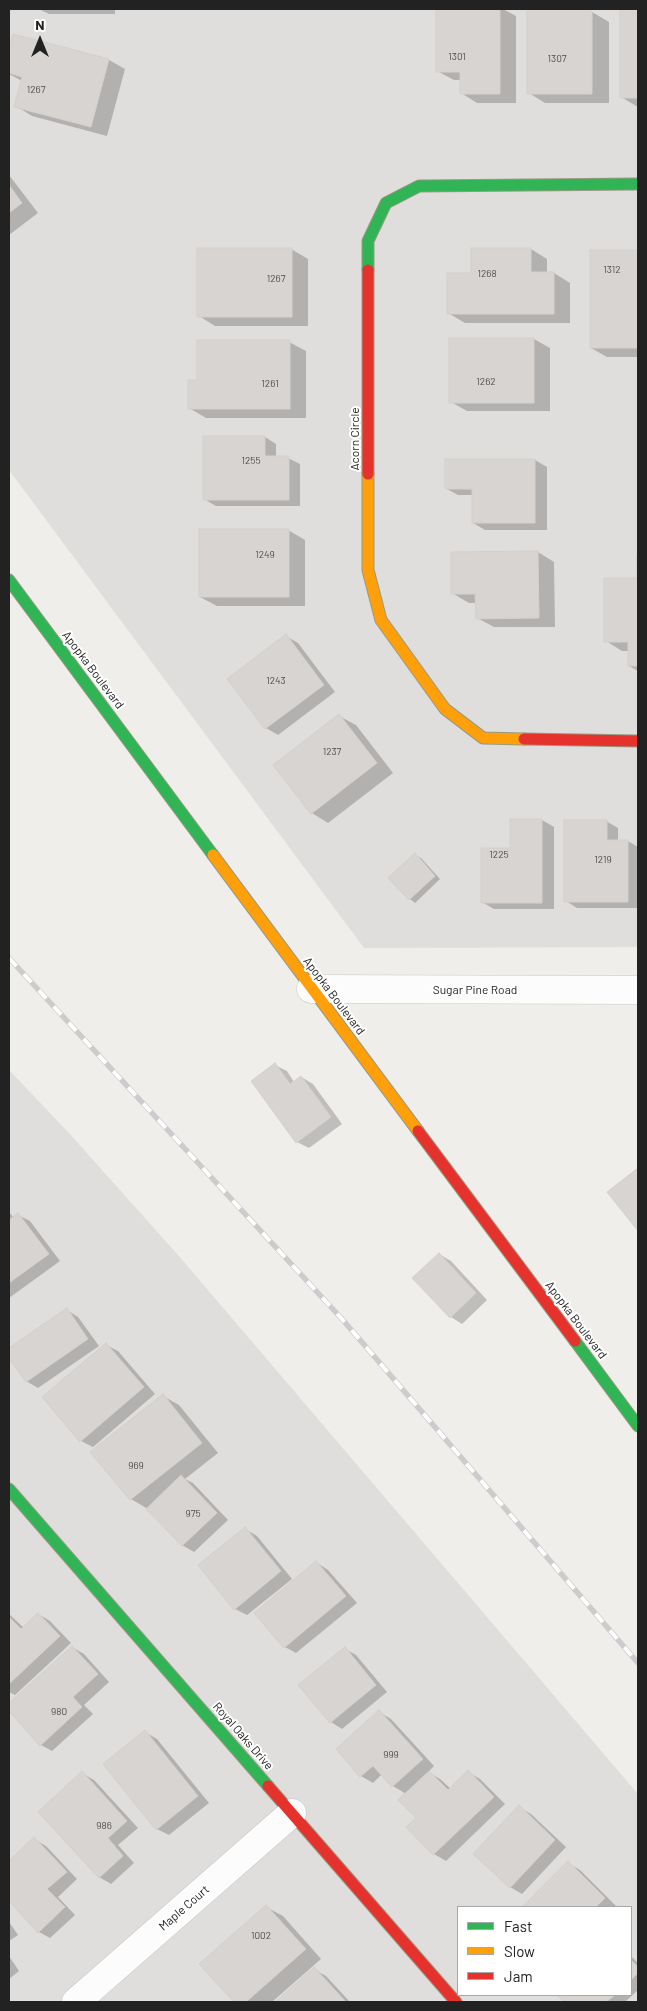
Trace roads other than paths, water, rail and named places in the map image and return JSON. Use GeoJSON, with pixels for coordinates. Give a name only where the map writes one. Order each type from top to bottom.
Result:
{"type":"FeatureCollection","features":[{"type":"Feature","properties":{"kind":"street","name":"Acorn Circle"},"geometry":{"type":"LineString","coordinates":[[638,184],[419,186],[386,203],[368,241],[368,570],[381,620],[445,709],[483,738],[638,741]]}},
{"type":"Feature","properties":{"kind":"street","name":"Apopka Boulevard"},"geometry":{"type":"LineString","coordinates":[[9,580],[311,989],[638,1426]]}},
{"type":"Feature","properties":{"kind":"street","name":"Sugar Pine Road"},"geometry":{"type":"LineString","coordinates":[[311,989],[638,990]]}},
{"type":"Feature","properties":{"kind":"street","name":"Royal Oaks Drive"},"geometry":{"type":"LineString","coordinates":[[9,1489],[456,2002]]}},
{"type":"Feature","properties":{"kind":"street","name":"Maple Court"},"geometry":{"type":"LineString","coordinates":[[76,2002],[292,1813]]}},
{"type":"Feature","properties":{"kind":"railway"},"geometry":{"type":"LineString","coordinates":[[9,958],[342,1319],[638,1663]]}}]}
